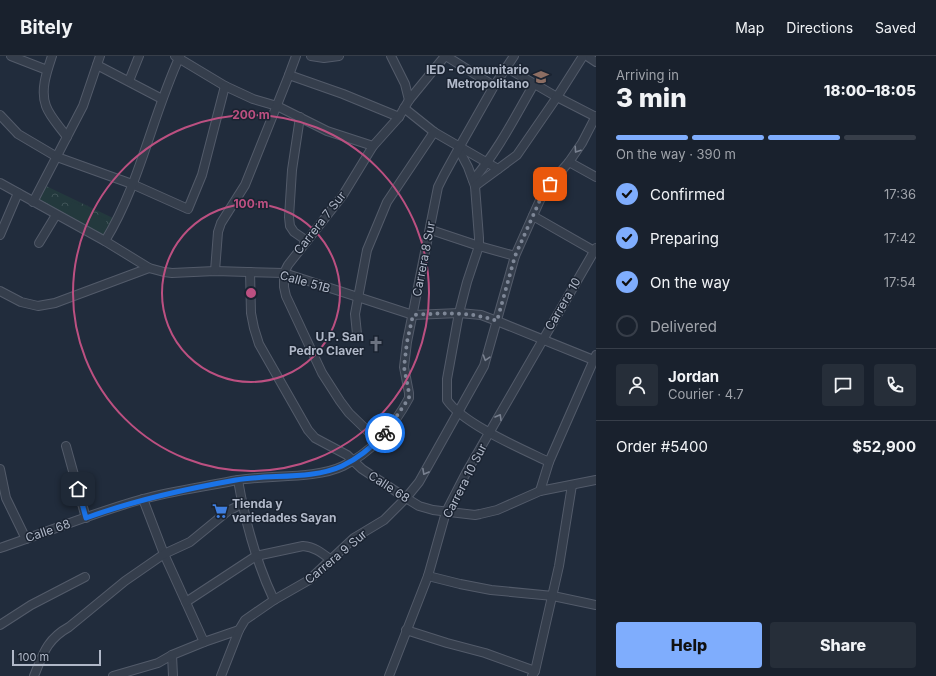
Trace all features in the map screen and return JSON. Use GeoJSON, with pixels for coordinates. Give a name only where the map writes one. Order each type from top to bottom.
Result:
{"type":"FeatureCollection","features":[{"type":"Feature","properties":{"kind":"street"},"geometry":{"type":"LineString","coordinates":[[11,56],[48,70]]}},
{"type":"Feature","properties":{"kind":"street"},"geometry":{"type":"LineString","coordinates":[[52,56],[45,79],[44,95],[50,114],[67,137]]}},
{"type":"Feature","properties":{"kind":"street"},"geometry":{"type":"LineString","coordinates":[[33,202],[82,106],[100,56]]}},
{"type":"Feature","properties":{"kind":"street"},"geometry":{"type":"LineString","coordinates":[[129,81],[139,56]]}},
{"type":"Feature","properties":{"kind":"street"},"geometry":{"type":"LineString","coordinates":[[215,271],[218,232],[221,223],[245,185],[296,56]]}},
{"type":"Feature","properties":{"kind":"street"},"geometry":{"type":"LineString","coordinates":[[311,56],[324,58],[339,56]]}},
{"type":"Feature","properties":{"kind":"street"},"geometry":{"type":"LineString","coordinates":[[391,56],[405,84],[409,100]]}},
{"type":"Feature","properties":{"kind":"street"},"geometry":{"type":"LineString","coordinates":[[446,56],[494,86]]}},
{"type":"Feature","properties":{"kind":"street","name":"Carrera 7 Sur"},"geometry":{"type":"LineString","coordinates":[[284,274],[288,265],[343,195],[373,146],[399,118],[409,100],[446,56]]}},
{"type":"Feature","properties":{"kind":"street","name":"Carrera 8 Sur"},"geometry":{"type":"LineString","coordinates":[[353,460],[378,440],[392,424],[409,398],[404,367],[407,342],[431,230],[438,187],[494,86],[514,56]]}},
{"type":"Feature","properties":{"kind":"street"},"geometry":{"type":"LineString","coordinates":[[474,183],[498,169],[517,155],[583,56]]}},
{"type":"Feature","properties":{"kind":"street"},"geometry":{"type":"LineString","coordinates":[[587,56],[596,62]]}},
{"type":"Feature","properties":{"kind":"street"},"geometry":{"type":"LineString","coordinates":[[105,242],[115,225],[132,184],[178,57],[225,86],[253,99],[277,106],[327,131],[373,146]]}},
{"type":"Feature","properties":{"kind":"street"},"geometry":{"type":"LineString","coordinates":[[97,65],[162,99]]}},
{"type":"Feature","properties":{"kind":"street"},"geometry":{"type":"LineString","coordinates":[[507,68],[557,97],[596,117]]}},
{"type":"Feature","properties":{"kind":"street"},"geometry":{"type":"LineString","coordinates":[[289,75],[343,94],[399,118]]}},
{"type":"Feature","properties":{"kind":"street"},"geometry":{"type":"LineString","coordinates":[[474,183],[499,146],[534,84]]}},
{"type":"Feature","properties":{"kind":"street"},"geometry":{"type":"LineString","coordinates":[[0,115],[18,134],[56,157],[132,184],[188,209],[202,175],[225,86]]}},
{"type":"Feature","properties":{"kind":"street"},"geometry":{"type":"LineString","coordinates":[[404,108],[434,132],[498,169]]}},
{"type":"Feature","properties":{"kind":"street"},"geometry":{"type":"LineString","coordinates":[[300,117],[292,170],[289,209],[290,226],[294,232],[307,241]]}},
{"type":"Feature","properties":{"kind":"street","name":"Carrera 9 Sur"},"geometry":{"type":"LineString","coordinates":[[221,676],[239,630],[245,620],[274,600],[310,580],[354,538],[384,520],[406,498],[419,482],[484,366],[515,256],[533,216],[550,184],[569,162],[596,117]]}},
{"type":"Feature","properties":{"kind":"street"},"geometry":{"type":"LineString","coordinates":[[357,334],[355,314],[367,250],[387,202],[434,132]]}},
{"type":"Feature","properties":{"kind":"street"},"geometry":{"type":"LineString","coordinates":[[459,147],[474,183],[479,226],[478,246],[459,313],[447,379],[447,400],[458,413],[490,432],[549,462]]}},
{"type":"Feature","properties":{"kind":"street"},"geometry":{"type":"LineString","coordinates":[[569,162],[596,177]]}},
{"type":"Feature","properties":{"kind":"street","name":"Calle 51B"},"geometry":{"type":"LineString","coordinates":[[0,183],[149,268],[172,273],[215,271],[284,274],[413,315],[459,313],[481,315],[595,359]]}},
{"type":"Feature","properties":{"kind":"street"},"geometry":{"type":"LineString","coordinates":[[0,235],[18,193]]}},
{"type":"Feature","properties":{"kind":"street"},"geometry":{"type":"LineString","coordinates":[[39,243],[56,215]]}},
{"type":"Feature","properties":{"kind":"street"},"geometry":{"type":"LineString","coordinates":[[533,216],[595,250]]}},
{"type":"Feature","properties":{"kind":"street"},"geometry":{"type":"LineString","coordinates":[[431,230],[478,246],[515,256]]}},
{"type":"Feature","properties":{"kind":"street","name":"Carrera 10"},"geometry":{"type":"LineString","coordinates":[[543,339],[595,250]]}},
{"type":"Feature","properties":{"kind":"street"},"geometry":{"type":"LineString","coordinates":[[0,291],[21,302],[38,306],[55,303],[149,268]]}},
{"type":"Feature","properties":{"kind":"street"},"geometry":{"type":"LineString","coordinates":[[250,272],[250,298],[254,328],[269,362],[308,430],[315,438],[347,454],[353,460]]}},
{"type":"Feature","properties":{"kind":"street"},"geometry":{"type":"LineString","coordinates":[[284,274],[284,287],[289,303],[322,374],[349,412],[378,440]]}},
{"type":"Feature","properties":{"kind":"street","name":"Carrera 10 Sur"},"geometry":{"type":"LineString","coordinates":[[389,676],[428,576],[446,512],[466,473],[543,339]]}},
{"type":"Feature","properties":{"kind":"street"},"geometry":{"type":"LineString","coordinates":[[540,491],[549,462],[595,359]]}},
{"type":"Feature","properties":{"kind":"street"},"geometry":{"type":"LineString","coordinates":[[66,446],[86,518]]}},
{"type":"Feature","properties":{"kind":"street","name":"Calle 68"},"geometry":{"type":"LineString","coordinates":[[0,548],[143,499],[238,480],[319,473],[341,467],[353,460],[362,469],[419,506],[446,512],[480,514],[497,510],[540,491],[596,480]]}},
{"type":"Feature","properties":{"kind":"street"},"geometry":{"type":"LineString","coordinates":[[0,469],[6,498],[26,539]]}},
{"type":"Feature","properties":{"kind":"street"},"geometry":{"type":"LineString","coordinates":[[238,480],[242,504],[256,556],[263,577],[274,600]]}},
{"type":"Feature","properties":{"kind":"street"},"geometry":{"type":"LineString","coordinates":[[406,630],[485,653],[534,674],[552,596],[572,485]]}},
{"type":"Feature","properties":{"kind":"street"},"geometry":{"type":"LineString","coordinates":[[143,499],[164,554],[204,642]]}},
{"type":"Feature","properties":{"kind":"street"},"geometry":{"type":"LineString","coordinates":[[34,676],[51,640],[61,631],[69,627],[125,581],[164,554],[190,542],[228,511],[242,504]]}},
{"type":"Feature","properties":{"kind":"street"},"geometry":{"type":"LineString","coordinates":[[186,602],[256,556],[309,546],[316,549],[331,560]]}},
{"type":"Feature","properties":{"kind":"street"},"geometry":{"type":"LineString","coordinates":[[428,576],[491,590],[552,596],[596,605]]}},
{"type":"Feature","properties":{"kind":"street"},"geometry":{"type":"LineString","coordinates":[[0,625],[31,605],[85,577]]}},
{"type":"Feature","properties":{"kind":"street"},"geometry":{"type":"LineString","coordinates":[[113,676],[158,663],[204,642],[239,630]]}},
{"type":"Feature","properties":{"kind":"street"},"geometry":{"type":"LineString","coordinates":[[172,656],[172,676]]}},
{"type":"Feature","properties":{"kind":"green space"},"geometry":{"type":"Polygon","coordinates":[[[44,185],[115,219],[105,238],[36,201],[44,185]]]}},
{"type":"Feature","properties":{"kind":"green space"},"geometry":{"type":"Polygon","coordinates":[[[73,201],[107,220],[100,233],[65,215],[73,201]]]}},
{"type":"Feature","properties":{"kind":"way so far"},"geometry":{"type":"LineString","coordinates":[[385,433],[409,398],[404,367],[407,342],[413,315],[459,313],[481,315],[497,321],[515,256],[540,200],[550,184]]}},
{"type":"Feature","properties":{"kind":"place","name":"IED - Comunitario Metropolitano"},"geometry":{"type":"Point","coordinates":[541,77]}},
{"type":"Feature","properties":{"kind":"place","name":"U.P. San Pedro Claver"},"geometry":{"type":"Point","coordinates":[376,344]}},
{"type":"Feature","properties":{"kind":"place","name":"Tienda y variedades Sayan"},"geometry":{"type":"Point","coordinates":[220,511]}},
{"type":"Feature","properties":{"kind":"route"},"geometry":{"type":"LineString","coordinates":[[78,489],[86,518],[143,499],[238,480],[319,473],[341,467],[353,460],[385,433]]}}]}
